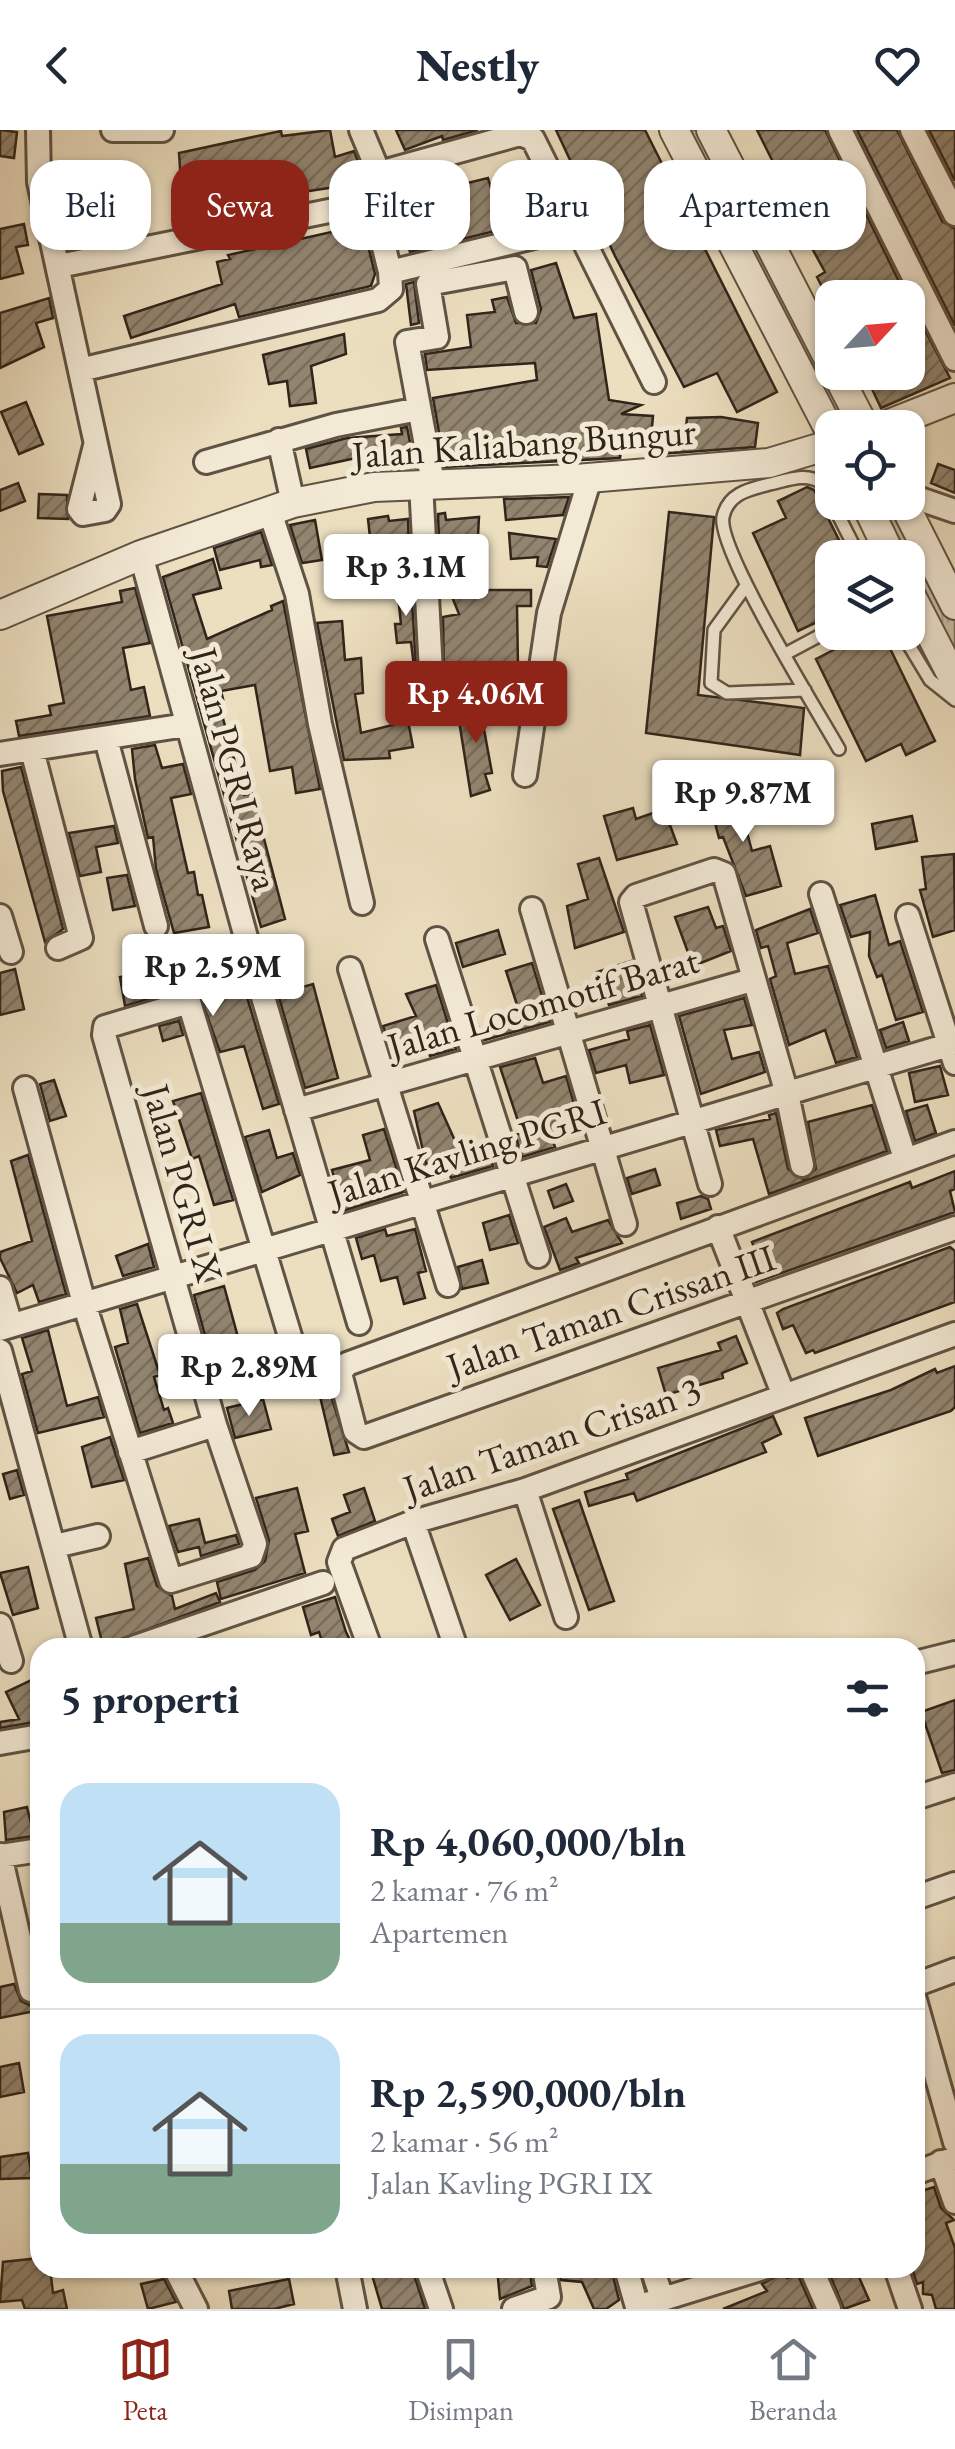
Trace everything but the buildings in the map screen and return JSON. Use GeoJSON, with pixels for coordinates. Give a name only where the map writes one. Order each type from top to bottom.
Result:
{"type":"FeatureCollection","features":[{"type":"Feature","properties":{"kind":"street"},"geometry":{"type":"LineString","coordinates":[[38,130],[39,182],[95,446]]}},
{"type":"Feature","properties":{"kind":"street"},"geometry":{"type":"LineString","coordinates":[[112,130],[162,130]]}},
{"type":"Feature","properties":{"kind":"street"},"geometry":{"type":"LineString","coordinates":[[361,130],[374,160]]}},
{"type":"Feature","properties":{"kind":"street"},"geometry":{"type":"LineString","coordinates":[[674,130],[819,410]]}},
{"type":"Feature","properties":{"kind":"street"},"geometry":{"type":"LineString","coordinates":[[711,130],[815,332]]}},
{"type":"Feature","properties":{"kind":"street"},"geometry":{"type":"LineString","coordinates":[[840,130],[955,359]]}},
{"type":"Feature","properties":{"kind":"street"},"geometry":{"type":"LineString","coordinates":[[912,130],[955,214]]}},
{"type":"Feature","properties":{"kind":"street"},"geometry":{"type":"LineString","coordinates":[[431,160],[528,136],[538,144],[546,160]]}},
{"type":"Feature","properties":{"kind":"street"},"geometry":{"type":"LineString","coordinates":[[59,266],[329,211]]}},
{"type":"Feature","properties":{"kind":"street"},"geometry":{"type":"LineString","coordinates":[[390,272],[490,248]]}},
{"type":"Feature","properties":{"kind":"street"},"geometry":{"type":"LineString","coordinates":[[80,370],[378,300],[391,289],[385,250]]}},
{"type":"Feature","properties":{"kind":"street"},"geometry":{"type":"LineString","coordinates":[[591,250],[654,382]]}},
{"type":"Feature","properties":{"kind":"street"},"geometry":{"type":"LineString","coordinates":[[431,672],[427,483],[408,342],[437,336],[428,284],[516,268],[526,312]]}},
{"type":"Feature","properties":{"kind":"street"},"geometry":{"type":"LineString","coordinates":[[925,410],[955,398]]}},
{"type":"Feature","properties":{"kind":"street"},"geometry":{"type":"LineString","coordinates":[[206,462],[279,440],[419,408]]}},
{"type":"Feature","properties":{"kind":"street"},"geometry":{"type":"LineString","coordinates":[[279,440],[282,508],[320,724],[362,902]]}},
{"type":"Feature","properties":{"kind":"street","name":"Jalan Kaliabang Bungur"},"geometry":{"type":"LineString","coordinates":[[0,615],[141,555],[282,508],[427,483],[590,478],[769,462],[815,449]]}},
{"type":"Feature","properties":{"kind":"street"},"geometry":{"type":"LineString","coordinates":[[525,775],[549,614],[590,478]]}},
{"type":"Feature","properties":{"kind":"street"},"geometry":{"type":"LineString","coordinates":[[925,501],[955,511]]}},
{"type":"Feature","properties":{"kind":"street"},"geometry":{"type":"LineString","coordinates":[[913,520],[955,605]]}},
{"type":"Feature","properties":{"kind":"street","name":"Jalan PGRI Raya"},"geometry":{"type":"LineString","coordinates":[[141,555],[245,936],[359,1322]]}},
{"type":"Feature","properties":{"kind":"street"},"geometry":{"type":"LineString","coordinates":[[925,623],[955,680]]}},
{"type":"Feature","properties":{"kind":"street"},"geometry":{"type":"LineString","coordinates":[[0,754],[186,725]]}},
{"type":"Feature","properties":{"kind":"street"},"geometry":{"type":"LineString","coordinates":[[106,740],[156,926]]}},
{"type":"Feature","properties":{"kind":"street"},"geometry":{"type":"LineString","coordinates":[[32,750],[81,938],[58,948]]}},
{"type":"Feature","properties":{"kind":"street"},"geometry":{"type":"LineString","coordinates":[[710,1184],[633,908],[636,896],[720,870],[787,1094],[802,1165]]}},
{"type":"Feature","properties":{"kind":"street"},"geometry":{"type":"LineString","coordinates":[[821,894],[903,1152]]}},
{"type":"Feature","properties":{"kind":"street"},"geometry":{"type":"LineString","coordinates":[[532,909],[624,1224]]}},
{"type":"Feature","properties":{"kind":"street"},"geometry":{"type":"LineString","coordinates":[[0,916],[11,952]]}},
{"type":"Feature","properties":{"kind":"street"},"geometry":{"type":"LineString","coordinates":[[908,916],[953,1050]]}},
{"type":"Feature","properties":{"kind":"street"},"geometry":{"type":"LineString","coordinates":[[438,939],[538,1256]]}},
{"type":"Feature","properties":{"kind":"street"},"geometry":{"type":"LineString","coordinates":[[350,969],[448,1285]]}},
{"type":"Feature","properties":{"kind":"street","name":"Jalan Locomotif Barat"},"geometry":{"type":"LineString","coordinates":[[296,1110],[752,980]]}},
{"type":"Feature","properties":{"kind":"street","name":"Jalan PGRI X"},"geometry":{"type":"LineString","coordinates":[[130,1452],[168,1578],[176,1582],[250,1556],[255,1544],[215,1425],[104,1030],[134,1016],[189,1002],[266,1248]]}},
{"type":"Feature","properties":{"kind":"street","name":"Jalan Kavling PGRI"},"geometry":{"type":"LineString","coordinates":[[6,1327],[174,1274],[424,1204],[693,1119],[878,1066],[953,1050]]}},
{"type":"Feature","properties":{"kind":"street"},"geometry":{"type":"LineString","coordinates":[[25,1088],[84,1304],[130,1452],[215,1425]]}},
{"type":"Feature","properties":{"kind":"street"},"geometry":{"type":"LineString","coordinates":[[784,1396],[718,1227],[955,1142]]}},
{"type":"Feature","properties":{"kind":"street","name":"Jalan Taman Crissan III"},"geometry":{"type":"LineString","coordinates":[[718,1227],[342,1368],[355,1431],[364,1437],[955,1228]]}},
{"type":"Feature","properties":{"kind":"street"},"geometry":{"type":"LineString","coordinates":[[266,1248],[302,1376]]}},
{"type":"Feature","properties":{"kind":"street"},"geometry":{"type":"LineString","coordinates":[[0,1288],[6,1327]]}},
{"type":"Feature","properties":{"kind":"street","name":"Jalan Taman Crisan 3"},"geometry":{"type":"LineString","coordinates":[[366,1638],[339,1562],[344,1549],[413,1522],[525,1490],[955,1334]]}},
{"type":"Feature","properties":{"kind":"street"},"geometry":{"type":"LineString","coordinates":[[0,1350],[78,1638]]}},
{"type":"Feature","properties":{"kind":"street"},"geometry":{"type":"LineString","coordinates":[[525,1490],[566,1617]]}},
{"type":"Feature","properties":{"kind":"street"},"geometry":{"type":"LineString","coordinates":[[413,1522],[453,1638]]}},
{"type":"Feature","properties":{"kind":"street"},"geometry":{"type":"LineString","coordinates":[[55,1546],[98,1536]]}},
{"type":"Feature","properties":{"kind":"street"},"geometry":{"type":"LineString","coordinates":[[165,1638],[323,1583]]}},
{"type":"Feature","properties":{"kind":"street"},"geometry":{"type":"LineString","coordinates":[[0,1624],[11,1661]]}},
{"type":"Feature","properties":{"kind":"street"},"geometry":{"type":"LineString","coordinates":[[925,1660],[955,1652]]}},
{"type":"Feature","properties":{"kind":"street"},"geometry":{"type":"LineString","coordinates":[[0,1743],[30,1738]]}},
{"type":"Feature","properties":{"kind":"street"},"geometry":{"type":"LineString","coordinates":[[925,1794],[955,1784]]}},
{"type":"Feature","properties":{"kind":"street"},"geometry":{"type":"LineString","coordinates":[[30,1852],[0,1856],[10,1949],[30,1988]]}},
{"type":"Feature","properties":{"kind":"street"},"geometry":{"type":"LineString","coordinates":[[925,1894],[955,1884]]}},
{"type":"Feature","properties":{"kind":"street"},"geometry":{"type":"LineString","coordinates":[[925,1981],[955,1970]]}},
{"type":"Feature","properties":{"kind":"street"},"geometry":{"type":"LineString","coordinates":[[925,2036],[955,2142]]}},
{"type":"Feature","properties":{"kind":"street"},"geometry":{"type":"LineString","coordinates":[[948,2160],[955,2202]]}},
{"type":"Feature","properties":{"kind":"street"},"geometry":{"type":"LineString","coordinates":[[180,2278],[196,2309]]}},
{"type":"Feature","properties":{"kind":"street"},"geometry":{"type":"LineString","coordinates":[[349,2278],[355,2309]]}},
{"type":"Feature","properties":{"kind":"street"},"geometry":{"type":"LineString","coordinates":[[431,2278],[442,2309]]}},
{"type":"Feature","properties":{"kind":"street"},"geometry":{"type":"LineString","coordinates":[[514,2309],[549,2297],[546,2278]]}},
{"type":"Feature","properties":{"kind":"street"},"geometry":{"type":"LineString","coordinates":[[628,2278],[636,2308],[721,2278]]}},
{"type":"Feature","properties":{"kind":"street"},"geometry":{"type":"LineString","coordinates":[[655,2278],[662,2298]]}},
{"type":"Feature","properties":{"kind":"street"},"geometry":{"type":"LineString","coordinates":[[815,2278],[829,2309]]}},
{"type":"Feature","properties":{"kind":"street"},"geometry":{"type":"LineString","coordinates":[[899,2278],[910,2309]]}},
{"type":"Feature","properties":{"kind":"lane"},"geometry":{"type":"LineString","coordinates":[[839,749],[746,586],[722,528],[729,503],[749,489],[804,477],[816,479],[850,540]]}},
{"type":"Feature","properties":{"kind":"lane"},"geometry":{"type":"LineString","coordinates":[[925,583],[940,576]]}},
{"type":"Feature","properties":{"kind":"lane"},"geometry":{"type":"LineString","coordinates":[[746,586],[714,630],[712,683],[728,693],[805,690]]}},
{"type":"Feature","properties":{"kind":"lane"},"geometry":{"type":"LineString","coordinates":[[787,653],[815,638]]}},
{"type":"Feature","properties":{"kind":"lane"},"geometry":{"type":"LineString","coordinates":[[912,650],[930,680],[955,700]]}},
{"type":"Feature","properties":{"kind":"green space"},"geometry":{"type":"Polygon","coordinates":[[[674,130],[713,130],[728,160],[690,160],[674,130]]]}},
{"type":"Feature","properties":{"kind":"green space"},"geometry":{"type":"Polygon","coordinates":[[[738,250],[774,250],[815,329],[815,390],[846,390],[856,410],[822,410],[738,250]]]}},
{"type":"Feature","properties":{"kind":"green space"},"geometry":{"type":"Polygon","coordinates":[[[874,520],[912,520],[922,540],[884,540],[874,520]]]}},
{"type":"Feature","properties":{"kind":"green space"},"geometry":{"type":"Polygon","coordinates":[[[925,546],[955,605],[955,681],[925,622],[925,546]]]}}]}
